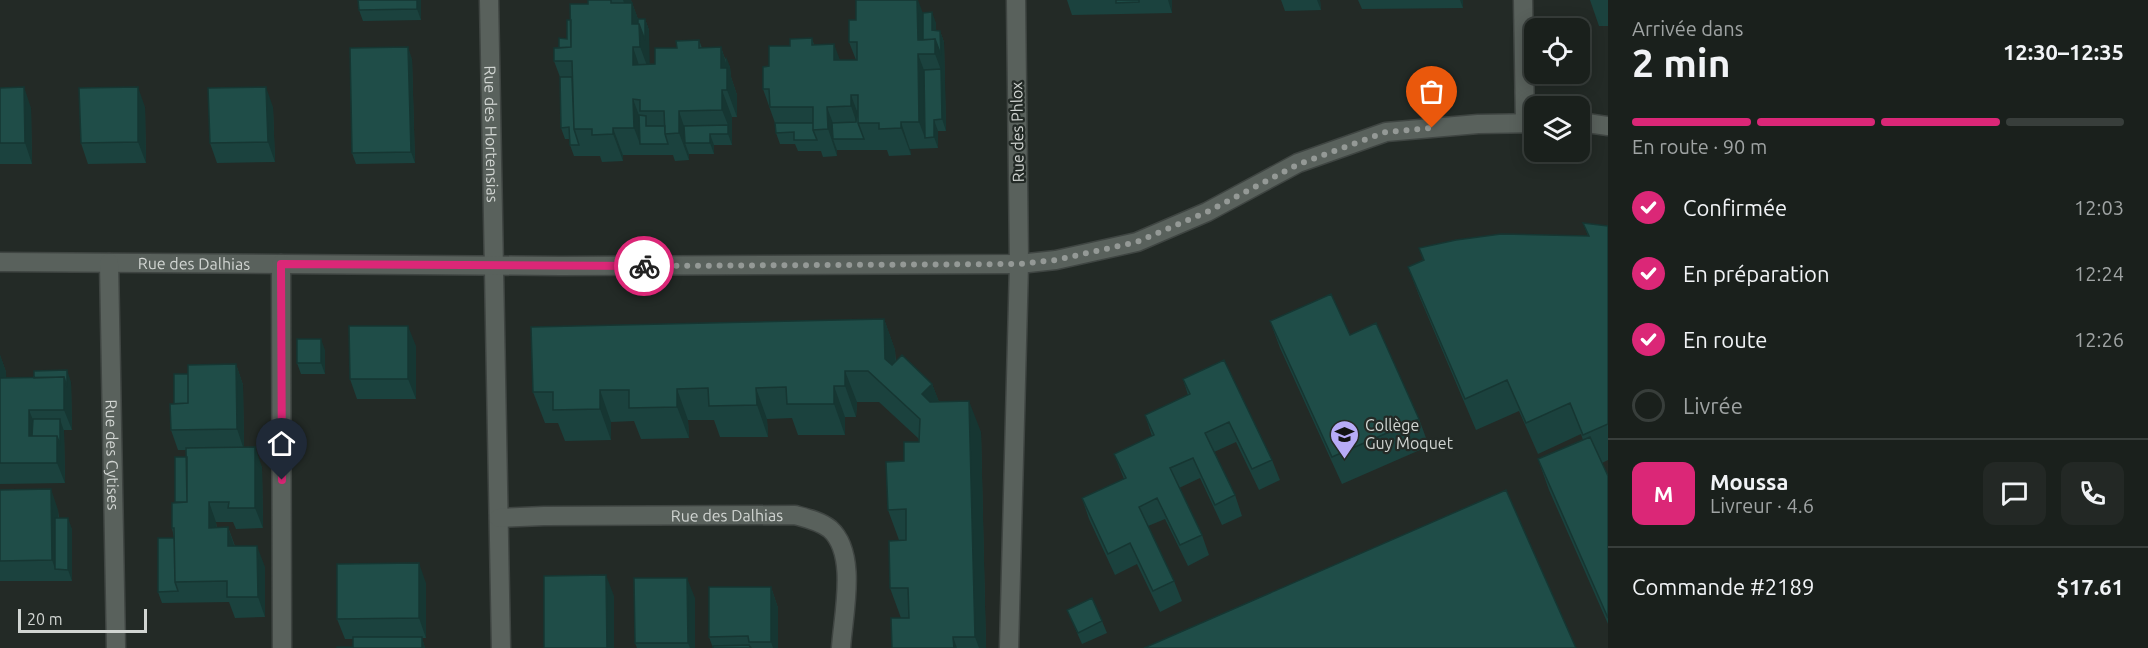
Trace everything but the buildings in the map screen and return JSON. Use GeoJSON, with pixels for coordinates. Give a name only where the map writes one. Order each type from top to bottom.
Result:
{"type":"FeatureCollection","features":[{"type":"Feature","properties":{"kind":"street","name":"Rue des Hortensias"},"geometry":{"type":"LineString","coordinates":[[489,0],[494,266]]}},
{"type":"Feature","properties":{"kind":"street","name":"Rue des Phlox"},"geometry":{"type":"LineString","coordinates":[[1009,648],[1019,264],[1016,0]]}},
{"type":"Feature","properties":{"kind":"street"},"geometry":{"type":"LineString","coordinates":[[1522,0],[1528,96]]}},
{"type":"Feature","properties":{"kind":"street","name":"Rue des Dalhias"},"geometry":{"type":"LineString","coordinates":[[0,262],[494,266],[1019,264],[1056,260],[1137,242],[1207,212],[1299,164],[1386,132],[1478,124],[1524,123]]}},
{"type":"Feature","properties":{"kind":"street"},"geometry":{"type":"LineString","coordinates":[[1590,123],[1608,126]]}},
{"type":"Feature","properties":{"kind":"street","name":"Rue des Cytises"},"geometry":{"type":"LineString","coordinates":[[109,263],[116,648]]}},
{"type":"Feature","properties":{"kind":"street"},"geometry":{"type":"LineString","coordinates":[[281,264],[282,648]]}},
{"type":"Feature","properties":{"kind":"street"},"geometry":{"type":"LineString","coordinates":[[494,266],[501,648]]}},
{"type":"Feature","properties":{"kind":"street","name":"Rue des Dalhias"},"geometry":{"type":"LineString","coordinates":[[499,518],[795,515],[814,520],[830,530],[842,548],[847,565],[841,648]]}},
{"type":"Feature","properties":{"kind":"way so far"},"geometry":{"type":"LineString","coordinates":[[644,266],[1019,264],[1056,260],[1137,242],[1207,212],[1299,164],[1386,132],[1432,128]]}},
{"type":"Feature","properties":{"kind":"place","name":"Collège Guy Moquet"},"geometry":{"type":"Point","coordinates":[1344,460]}},
{"type":"Feature","properties":{"kind":"route"},"geometry":{"type":"LineString","coordinates":[[282,480],[281,264],[644,266]]}}]}
